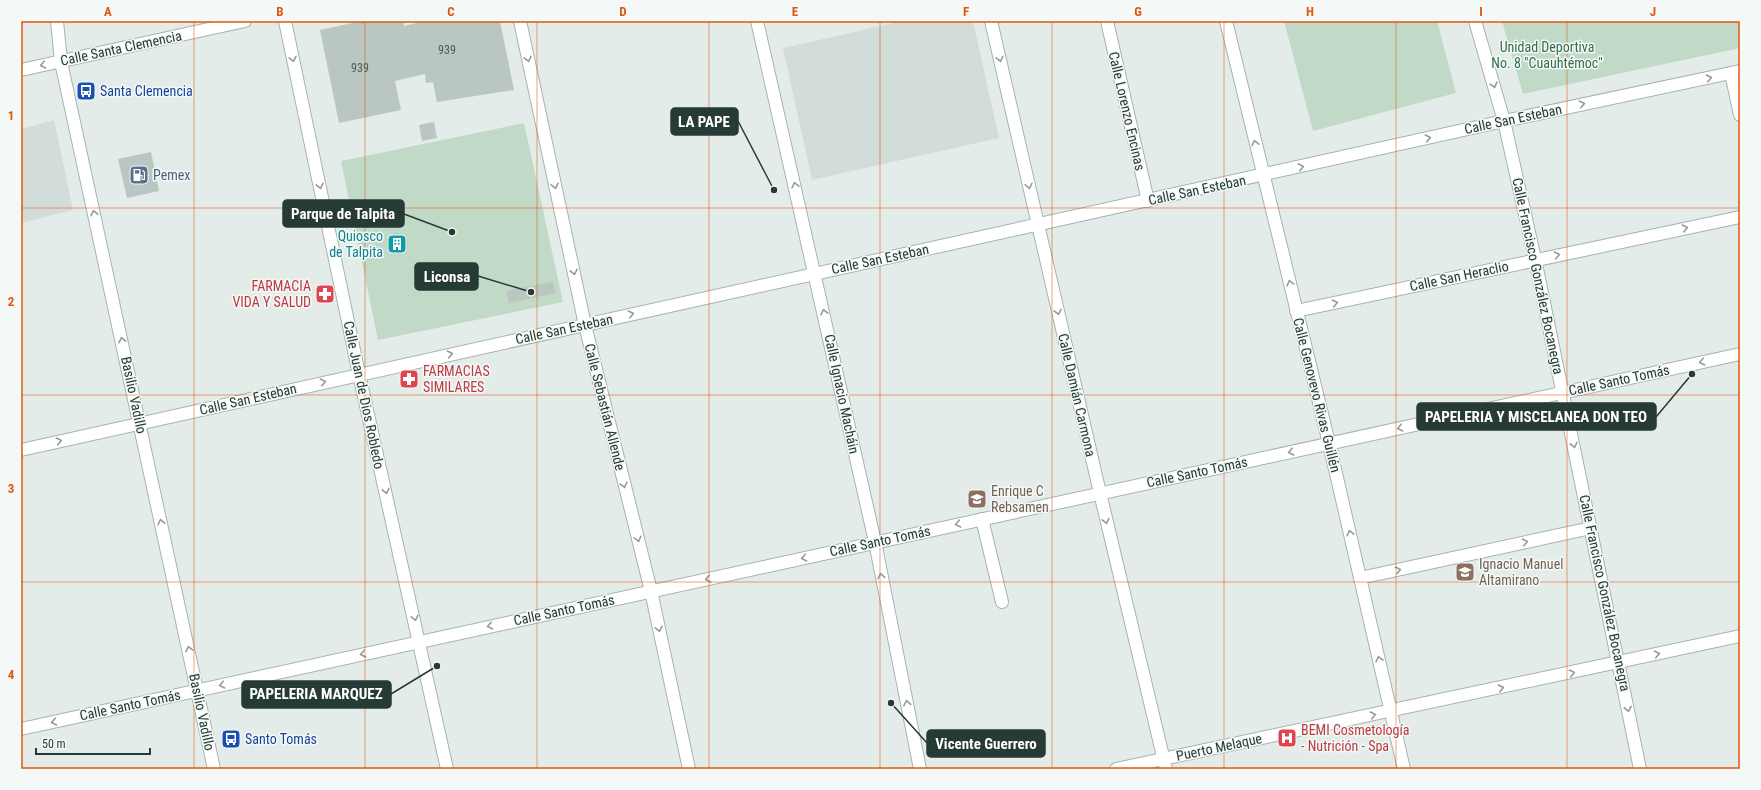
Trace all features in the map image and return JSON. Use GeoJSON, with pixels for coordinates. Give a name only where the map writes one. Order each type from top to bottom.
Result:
{"type":"FeatureCollection","features":[{"type":"Feature","properties":{"kind":"street","name":"Basilio Vadillo"},"geometry":{"type":"LineString","coordinates":[[57,21],[61,62],[214,769]]}},
{"type":"Feature","properties":{"kind":"street","name":"Calle Santa Clemencia"},"geometry":{"type":"LineString","coordinates":[[21,70],[245,21]]}},
{"type":"Feature","properties":{"kind":"street","name":"Calle Juan de Dios Robledo"},"geometry":{"type":"LineString","coordinates":[[285,21],[359,374],[420,641],[447,769]]}},
{"type":"Feature","properties":{"kind":"street","name":"Calle Sebastián Allende"},"geometry":{"type":"LineString","coordinates":[[520,21],[585,325],[651,591],[690,769]]}},
{"type":"Feature","properties":{"kind":"street","name":"Calle Ignacio Macháin"},"geometry":{"type":"LineString","coordinates":[[757,21],[815,273],[874,542],[920,769]]}},
{"type":"Feature","properties":{"kind":"street","name":"Calle Damián Carmona"},"geometry":{"type":"LineString","coordinates":[[991,21],[1100,493],[1165,764]]}},
{"type":"Feature","properties":{"kind":"street","name":"Calle Lorenzo Encinas"},"geometry":{"type":"LineString","coordinates":[[1107,21],[1148,201]]}},
{"type":"Feature","properties":{"kind":"street","name":"Calle Genovevo Rivas Guillén"},"geometry":{"type":"LineString","coordinates":[[1226,21],[1329,443],[1392,711],[1404,769]]}},
{"type":"Feature","properties":{"kind":"street","name":"Calle Francisco González Bocanegra"},"geometry":{"type":"LineString","coordinates":[[1475,21],[1504,121],[1535,260],[1640,769]]}},
{"type":"Feature","properties":{"kind":"street","name":"Calle San Esteban"},"geometry":{"type":"LineString","coordinates":[[21,450],[1504,121],[1736,72]]}},
{"type":"Feature","properties":{"kind":"street"},"geometry":{"type":"LineString","coordinates":[[1736,72],[1740,115]]}},
{"type":"Feature","properties":{"kind":"street","name":"Calle San Heraclio"},"geometry":{"type":"LineString","coordinates":[[1296,311],[1740,217]]}},
{"type":"Feature","properties":{"kind":"street","name":"Calle Santo Tomás"},"geometry":{"type":"LineString","coordinates":[[21,729],[1740,354]]}},
{"type":"Feature","properties":{"kind":"street"},"geometry":{"type":"LineString","coordinates":[[982,519],[1002,602]]}},
{"type":"Feature","properties":{"kind":"street"},"geometry":{"type":"LineString","coordinates":[[1360,578],[1591,528]]}},
{"type":"Feature","properties":{"kind":"street","name":"Puerto Melaque"},"geometry":{"type":"LineString","coordinates":[[1116,769],[1165,764],[1392,711],[1740,636]]}},
{"type":"Feature","properties":{"kind":"shaded area"},"geometry":{"type":"Polygon","coordinates":[[[903,21],[973,21],[999,138],[812,180],[783,48],[903,21]]]}},
{"type":"Feature","properties":{"kind":"shaded area"},"geometry":{"type":"Polygon","coordinates":[[[54,120],[73,210],[21,223],[21,129],[54,120]]]}},
{"type":"Feature","properties":{"kind":"green space"},"geometry":{"type":"Polygon","coordinates":[[[1284,21],[1437,21],[1456,93],[1313,131],[1284,21]]]}},
{"type":"Feature","properties":{"kind":"green space","name":"Unidad Deportiva No. 8 \"Cuauhtémoc\""},"geometry":{"type":"Polygon","coordinates":[[[1502,21],[1740,21],[1740,48],[1523,94],[1502,21]]]}},
{"type":"Feature","properties":{"kind":"green space"},"geometry":{"type":"Polygon","coordinates":[[[524,123],[563,302],[378,340],[341,161],[524,123]]]}},
{"type":"Feature","properties":{"kind":"building"},"geometry":{"type":"Polygon","coordinates":[[[362,21],[403,21],[404,26],[425,21],[500,21],[514,90],[437,102],[433,82],[426,83],[425,74],[395,81],[401,110],[339,123],[320,30],[362,21]]]}},
{"type":"Feature","properties":{"kind":"building"},"geometry":{"type":"Polygon","coordinates":[[[434,122],[437,138],[422,141],[419,125],[434,122]]]}},
{"type":"Feature","properties":{"kind":"building","name":"Pemex"},"geometry":{"type":"Polygon","coordinates":[[[151,152],[159,191],[127,198],[118,159],[151,152]]]}},
{"type":"Feature","properties":{"kind":"building","name":"Quiosco de Talpita"},"geometry":{"type":"Polygon","coordinates":[[[395,232],[406,236],[408,247],[399,255],[388,252],[386,240],[395,232]]]}},
{"type":"Feature","properties":{"kind":"building"},"geometry":{"type":"Polygon","coordinates":[[[553,282],[556,293],[509,303],[506,291],[553,282]]]}},
{"type":"Feature","properties":{"kind":"place","name":"Santa Clemencia"},"geometry":{"type":"Point","coordinates":[86,91]}},
{"type":"Feature","properties":{"kind":"place","name":"Pemex"},"geometry":{"type":"Point","coordinates":[139,175]}},
{"type":"Feature","properties":{"kind":"place","name":"LA PAPE"},"geometry":{"type":"Point","coordinates":[774,190]}},
{"type":"Feature","properties":{"kind":"place","name":"Parque de Talpita"},"geometry":{"type":"Point","coordinates":[452,232]}},
{"type":"Feature","properties":{"kind":"place","name":"Quiosco de Talpita"},"geometry":{"type":"Point","coordinates":[397,244]}},
{"type":"Feature","properties":{"kind":"place","name":"Liconsa"},"geometry":{"type":"Point","coordinates":[531,292]}},
{"type":"Feature","properties":{"kind":"place","name":"FARMACIA VIDA Y SALUD"},"geometry":{"type":"Point","coordinates":[325,294]}},
{"type":"Feature","properties":{"kind":"place","name":"PAPELERIA Y MISCELANEA DON TEO"},"geometry":{"type":"Point","coordinates":[1692,374]}},
{"type":"Feature","properties":{"kind":"place","name":"FARMACIAS SIMILARES"},"geometry":{"type":"Point","coordinates":[409,379]}},
{"type":"Feature","properties":{"kind":"place","name":"Enrique C Rebsamen"},"geometry":{"type":"Point","coordinates":[977,499]}},
{"type":"Feature","properties":{"kind":"place","name":"Ignacio Manuel Altamirano"},"geometry":{"type":"Point","coordinates":[1465,572]}},
{"type":"Feature","properties":{"kind":"place","name":"PAPELERIA MARQUEZ"},"geometry":{"type":"Point","coordinates":[437,666]}},
{"type":"Feature","properties":{"kind":"place","name":"Vicente Guerrero"},"geometry":{"type":"Point","coordinates":[891,703]}},
{"type":"Feature","properties":{"kind":"place","name":"BEMI Cosmetología - Nutrición - Spa"},"geometry":{"type":"Point","coordinates":[1287,738]}},
{"type":"Feature","properties":{"kind":"place","name":"Santo Tomás"},"geometry":{"type":"Point","coordinates":[231,739]}}]}
